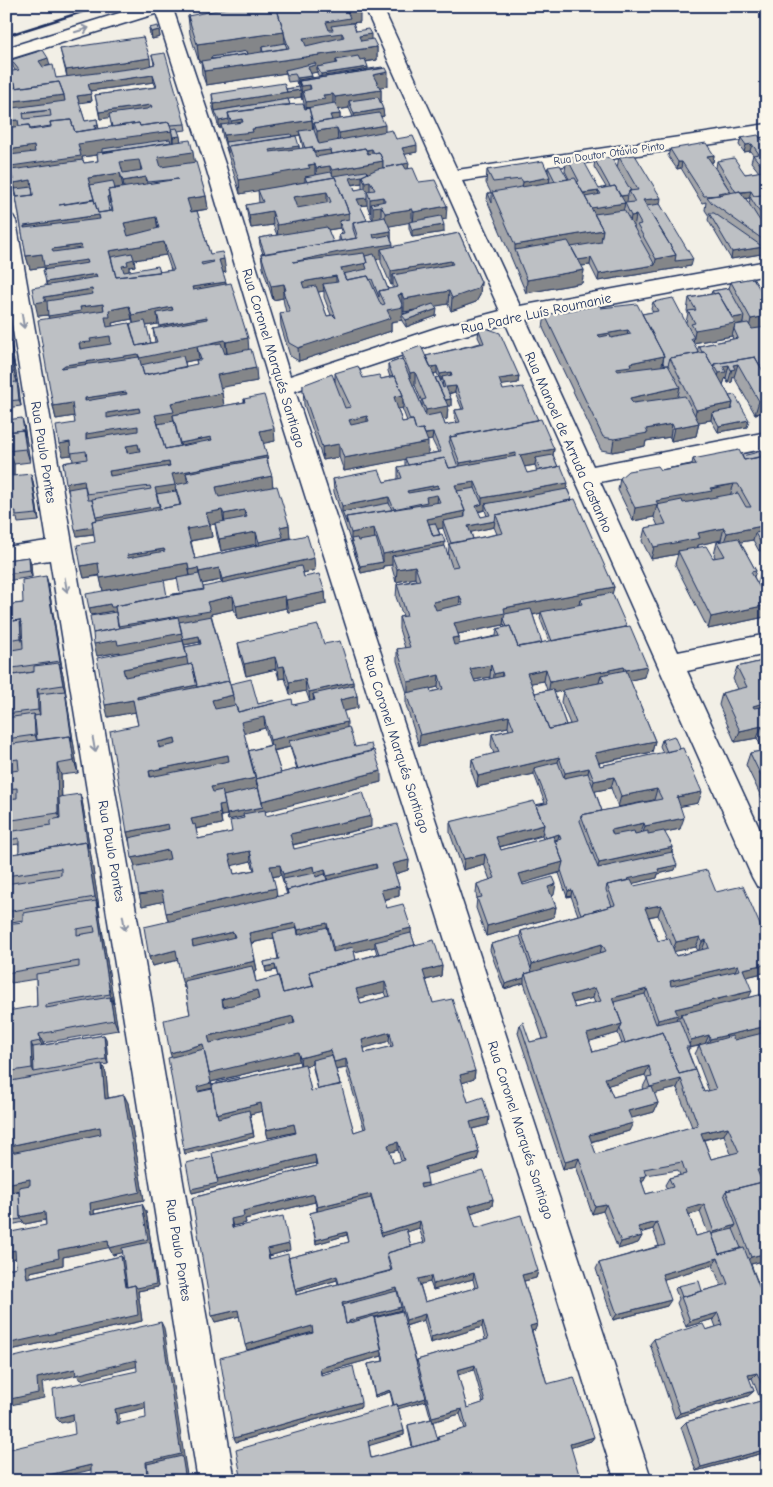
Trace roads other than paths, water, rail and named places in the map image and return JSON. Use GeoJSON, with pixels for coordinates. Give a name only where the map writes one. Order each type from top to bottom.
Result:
{"type":"FeatureCollection","features":[{"type":"Feature","properties":{"kind":"street"},"geometry":{"type":"LineString","coordinates":[[6,54],[163,6]]}},
{"type":"Feature","properties":{"kind":"street","name":"Rua Coronel Marqués Santiago"},"geometry":{"type":"LineString","coordinates":[[163,6],[214,164],[282,387],[634,1481]]}},
{"type":"Feature","properties":{"kind":"street","name":"Rua Manoel de Arruda Castanho"},"geometry":{"type":"LineString","coordinates":[[373,6],[511,315],[767,877]]}},
{"type":"Feature","properties":{"kind":"street"},"geometry":{"type":"LineString","coordinates":[[6,43],[35,45]]}},
{"type":"Feature","properties":{"kind":"street","name":"Rua Doutor Otávio Pinto"},"geometry":{"type":"LineString","coordinates":[[451,177],[767,130]]}},
{"type":"Feature","properties":{"kind":"street","name":"Rua Paulo Pontes"},"geometry":{"type":"LineString","coordinates":[[6,221],[217,1481]]}},
{"type":"Feature","properties":{"kind":"street","name":"Rua Padre Luís Roumanie"},"geometry":{"type":"LineString","coordinates":[[282,387],[447,332],[511,315],[767,268]]}},
{"type":"Feature","properties":{"kind":"street"},"geometry":{"type":"LineString","coordinates":[[584,476],[767,440]]}},
{"type":"Feature","properties":{"kind":"street"},"geometry":{"type":"LineString","coordinates":[[6,557],[60,549]]}},
{"type":"Feature","properties":{"kind":"street"},"geometry":{"type":"LineString","coordinates":[[670,664],[767,644]]}},
{"type":"Feature","properties":{"kind":"railway"},"geometry":{"type":"LineString","coordinates":[[6,36],[101,6]]}}]}
